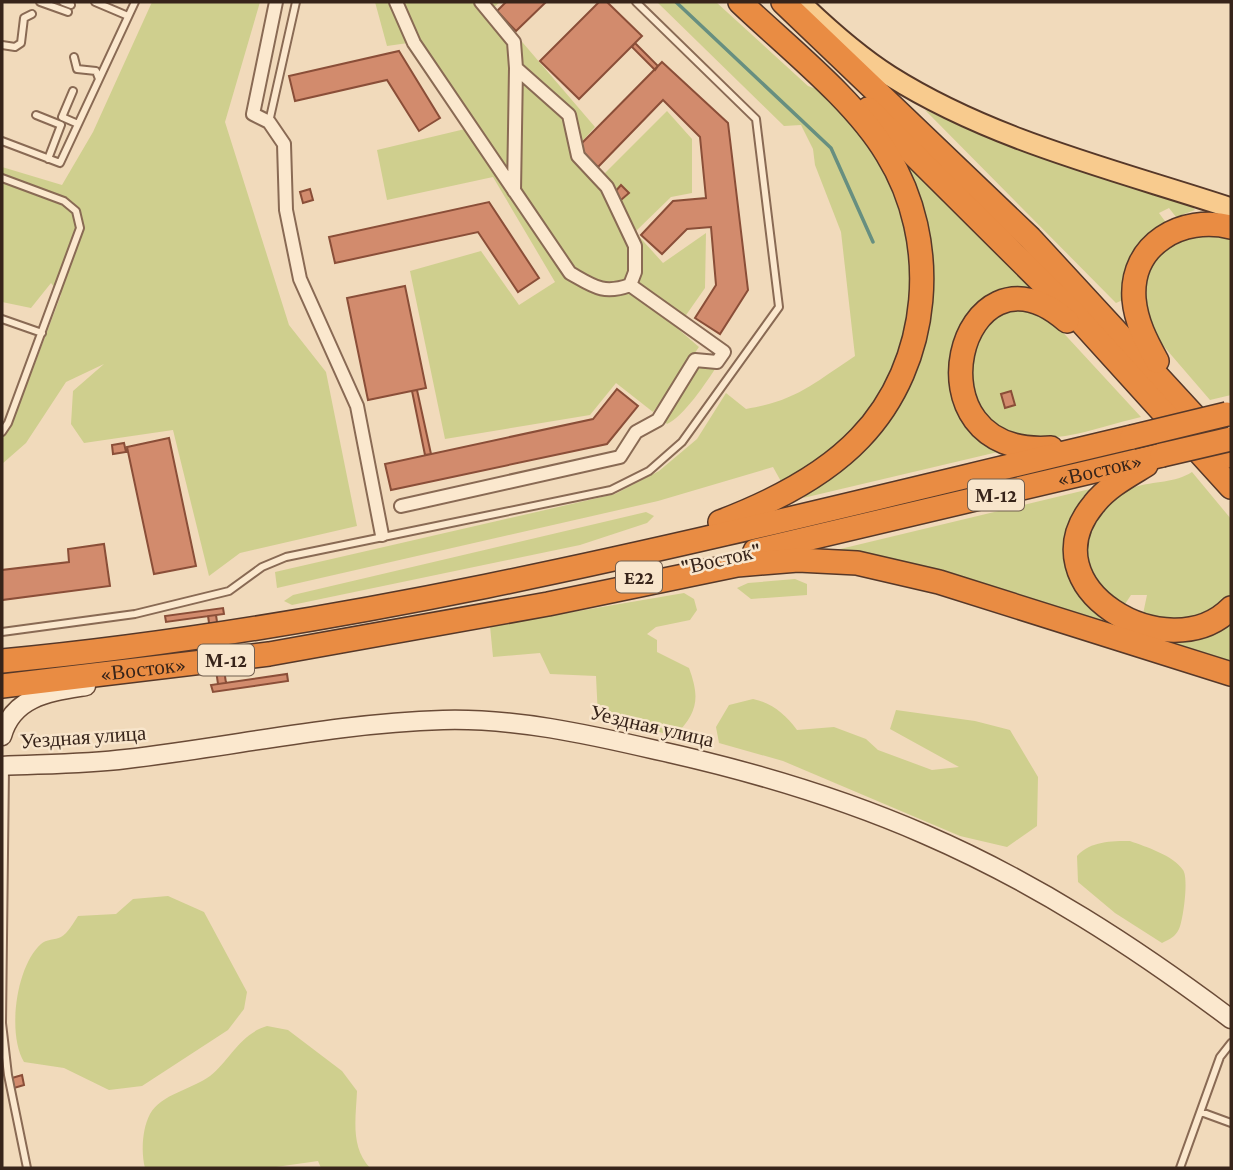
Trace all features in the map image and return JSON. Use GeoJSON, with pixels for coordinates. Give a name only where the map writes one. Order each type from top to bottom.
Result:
{"type":"FeatureCollection","features":[{"type":"Feature","properties":{"kind":"highway"},"geometry":{"type":"LineString","coordinates":[[444,594],[712,524],[761,505],[818,472],[846,451],[871,426],[900,379],[916,332],[922,280],[919,235],[905,187],[886,152],[856,114],[740,2]]}},
{"type":"Feature","properties":{"kind":"highway"},"geometry":{"type":"LineString","coordinates":[[753,2],[944,182],[1148,394]]}},
{"type":"Feature","properties":{"kind":"highway"},"geometry":{"type":"LineString","coordinates":[[783,2],[1031,238],[1175,394],[1222,461],[1231,488]]}},
{"type":"Feature","properties":{"kind":"highway"},"geometry":{"type":"LineString","coordinates":[[1175,394],[1139,323],[1134,295],[1138,270],[1152,246],[1176,230],[1202,223],[1231,227]]}},
{"type":"Feature","properties":{"kind":"highway"},"geometry":{"type":"LineString","coordinates":[[1132,437],[1033,449],[1001,440],[984,428],[966,403],[959,369],[966,338],[986,310],[1014,299],[1044,305],[1064,318],[1222,461],[1231,500]]}},
{"type":"Feature","properties":{"kind":"highway"},"geometry":{"type":"LineString","coordinates":[[444,594],[814,512],[1230,413]]}},
{"type":"Feature","properties":{"kind":"highway","name":"«Восток»"},"geometry":{"type":"LineString","coordinates":[[831,534],[1231,439]]}},
{"type":"Feature","properties":{"kind":"highway"},"geometry":{"type":"LineString","coordinates":[[1162,455],[1098,499],[1082,522],[1076,543],[1081,576],[1093,596],[1110,611],[1140,623],[1171,630],[1192,628],[1216,620],[1231,608]]}},
{"type":"Feature","properties":{"kind":"highway","name":"\"Восток\""},"geometry":{"type":"LineString","coordinates":[[448,620],[831,534]]}},
{"type":"Feature","properties":{"kind":"highway"},"geometry":{"type":"LineString","coordinates":[[448,620],[754,562],[839,562],[939,582],[1231,674]]}},
{"type":"Feature","properties":{"kind":"highway","name":"«Восток»"},"geometry":{"type":"LineString","coordinates":[[2,661],[170,640],[444,594]]}},
{"type":"Feature","properties":{"kind":"highway","name":"«Восток»"},"geometry":{"type":"LineString","coordinates":[[2,686],[269,654],[448,620]]}},
{"type":"Feature","properties":{"kind":"main road"},"geometry":{"type":"LineString","coordinates":[[800,2],[863,58],[951,110],[1033,144],[1231,208]]}},
{"type":"Feature","properties":{"kind":"street"},"geometry":{"type":"LineString","coordinates":[[276,2],[253,114],[269,122],[284,144],[286,210],[300,279],[357,405],[382,535]]}},
{"type":"Feature","properties":{"kind":"street"},"geometry":{"type":"LineString","coordinates":[[396,2],[414,43],[570,273],[596,288],[613,291],[630,285],[635,272],[635,246],[607,187],[578,156],[569,115],[516,68]]}},
{"type":"Feature","properties":{"kind":"street"},"geometry":{"type":"LineString","coordinates":[[481,2],[514,42],[514,191]]}},
{"type":"Feature","properties":{"kind":"street"},"geometry":{"type":"LineString","coordinates":[[401,506],[620,457],[636,432],[658,420],[695,360],[717,362],[724,352],[630,285]]}},
{"type":"Feature","properties":{"kind":"street"},"geometry":{"type":"LineString","coordinates":[[3,771],[2,736],[10,717],[30,699],[111,682],[148,670]]}},
{"type":"Feature","properties":{"kind":"street","name":"Уездная улица"},"geometry":{"type":"LineString","coordinates":[[3,771],[360,727],[445,720],[532,726],[587,734],[705,761],[817,794],[924,834],[1002,871],[1092,922],[1231,1019]]}},
{"type":"Feature","properties":{"kind":"lane"},"geometry":{"type":"LineString","coordinates":[[40,2],[69,8],[63,2]]}},
{"type":"Feature","properties":{"kind":"lane"},"geometry":{"type":"LineString","coordinates":[[94,2],[128,16]]}},
{"type":"Feature","properties":{"kind":"lane"},"geometry":{"type":"LineString","coordinates":[[2,141],[60,163],[135,2]]}},
{"type":"Feature","properties":{"kind":"lane"},"geometry":{"type":"LineString","coordinates":[[269,122],[296,2]]}},
{"type":"Feature","properties":{"kind":"lane"},"geometry":{"type":"LineString","coordinates":[[2,632],[135,614],[229,591],[262,567],[286,557],[382,535],[611,490],[649,471],[682,442],[779,307],[756,119],[636,2]]}},
{"type":"Feature","properties":{"kind":"lane"},"geometry":{"type":"LineString","coordinates":[[2,45],[15,47],[21,43],[24,18],[32,14]]}},
{"type":"Feature","properties":{"kind":"lane"},"geometry":{"type":"LineString","coordinates":[[74,57],[77,69],[96,71],[99,79]]}},
{"type":"Feature","properties":{"kind":"lane"},"geometry":{"type":"LineString","coordinates":[[72,91],[62,117],[78,124]]}},
{"type":"Feature","properties":{"kind":"lane"},"geometry":{"type":"LineString","coordinates":[[36,115],[61,125],[48,159]]}},
{"type":"Feature","properties":{"kind":"lane"},"geometry":{"type":"LineString","coordinates":[[2,178],[64,201],[76,211],[80,228],[2,432]]}},
{"type":"Feature","properties":{"kind":"lane"},"geometry":{"type":"LineString","coordinates":[[2,319],[42,333]]}},
{"type":"Feature","properties":{"kind":"lane"},"geometry":{"type":"LineString","coordinates":[[3,771],[2,1023],[8,1075],[27,1168]]}},
{"type":"Feature","properties":{"kind":"lane"},"geometry":{"type":"LineString","coordinates":[[1180,1168],[1220,1057],[1231,1043]]}},
{"type":"Feature","properties":{"kind":"lane"},"geometry":{"type":"LineString","coordinates":[[1200,1112],[1231,1123]]}},
{"type":"Feature","properties":{"kind":"green space"},"geometry":{"type":"Polygon","coordinates":[[[152,2],[260,2],[225,122],[289,325],[326,372],[357,526],[240,553],[209,576],[173,430],[84,443],[71,424],[73,391],[104,364],[66,382],[26,443],[2,464],[2,434],[10,429],[61,295],[51,283],[31,308],[2,302],[2,167],[62,185],[93,132],[152,2]]]}},
{"type":"Feature","properties":{"kind":"green space"},"geometry":{"type":"Polygon","coordinates":[[[375,2],[500,2],[493,8],[595,127],[577,147],[603,175],[667,111],[692,139],[692,193],[671,197],[635,232],[663,263],[706,233],[705,288],[677,328],[699,347],[653,412],[616,383],[590,415],[445,439],[410,271],[481,251],[519,305],[555,282],[493,177],[387,200],[377,150],[465,129],[408,43],[387,46],[375,2]]]}},
{"type":"Feature","properties":{"kind":"green space"},"geometry":{"type":"Polygon","coordinates":[[[657,2],[716,2],[808,86],[822,91],[867,139],[891,178],[911,242],[912,308],[885,392],[841,446],[783,485],[773,467],[658,501],[277,588],[275,572],[615,494],[659,471],[697,439],[726,393],[746,409],[763,406],[804,390],[855,356],[841,232],[815,165],[813,149],[801,125],[784,126],[657,2]]]}},
{"type":"Feature","properties":{"kind":"green space"},"geometry":{"type":"Polygon","coordinates":[[[925,110],[1041,157],[1191,205],[1195,210],[1176,217],[1169,208],[1159,213],[1167,224],[1125,299],[1116,303],[925,110]]]}},
{"type":"Feature","properties":{"kind":"green space"},"geometry":{"type":"Polygon","coordinates":[[[899,154],[1042,295],[964,321],[955,339],[950,377],[960,412],[985,440],[1002,451],[803,498],[875,438],[905,395],[924,347],[932,297],[929,237],[918,195],[899,154]]]}},
{"type":"Feature","properties":{"kind":"green space"},"geometry":{"type":"Polygon","coordinates":[[[1201,233],[1231,237],[1231,395],[1210,400],[1154,335],[1143,299],[1149,266],[1168,246],[1201,233]]]}},
{"type":"Feature","properties":{"kind":"green space"},"geometry":{"type":"Polygon","coordinates":[[[1026,310],[1057,326],[1141,417],[1061,437],[1029,438],[997,427],[984,414],[975,398],[971,361],[976,343],[986,327],[1000,314],[1026,310]]]}},
{"type":"Feature","properties":{"kind":"green space"},"geometry":{"type":"Polygon","coordinates":[[[695,366],[717,366],[687,407],[667,424],[664,421],[695,366]]]}},
{"type":"Feature","properties":{"kind":"green space"},"geometry":{"type":"Polygon","coordinates":[[[1192,472],[1231,519],[1231,596],[1210,613],[1190,619],[1143,614],[1147,595],[1131,595],[1123,607],[1092,577],[1087,549],[1094,523],[1110,501],[1122,493],[1192,472]]]}},
{"type":"Feature","properties":{"kind":"green space"},"geometry":{"type":"Polygon","coordinates":[[[1090,489],[1091,493],[1075,518],[1072,531],[1071,566],[1078,594],[1095,612],[1138,633],[872,556],[836,550],[1090,489]]]}},
{"type":"Feature","properties":{"kind":"green space"},"geometry":{"type":"Polygon","coordinates":[[[646,512],[654,516],[647,523],[580,545],[292,605],[284,601],[293,595],[646,512]]]}},
{"type":"Feature","properties":{"kind":"green space"},"geometry":{"type":"Polygon","coordinates":[[[795,579],[807,584],[807,595],[751,599],[737,588],[748,583],[795,579]]]}},
{"type":"Feature","properties":{"kind":"green space"},"geometry":{"type":"Polygon","coordinates":[[[684,593],[694,599],[697,610],[690,620],[656,627],[647,634],[657,640],[657,652],[689,668],[695,688],[692,712],[675,736],[598,717],[596,676],[550,674],[540,653],[493,657],[490,626],[684,593]]]}},
{"type":"Feature","properties":{"kind":"green space"},"geometry":{"type":"Polygon","coordinates":[[[1231,622],[1231,666],[1144,634],[1210,634],[1231,622]]]}},
{"type":"Feature","properties":{"kind":"green space"},"geometry":{"type":"Polygon","coordinates":[[[753,699],[778,710],[797,730],[834,727],[866,739],[878,750],[932,770],[959,767],[890,729],[896,710],[975,721],[1010,730],[1038,777],[1037,826],[1007,847],[960,836],[783,761],[719,743],[716,727],[729,705],[753,699]]]}},
{"type":"Feature","properties":{"kind":"green space"},"geometry":{"type":"Polygon","coordinates":[[[1130,841],[1166,856],[1179,865],[1185,875],[1181,924],[1174,936],[1162,943],[1115,913],[1078,882],[1077,856],[1083,851],[1102,843],[1130,841]]]}},
{"type":"Feature","properties":{"kind":"green space"},"geometry":{"type":"Polygon","coordinates":[[[168,896],[204,912],[247,992],[244,1009],[228,1030],[142,1086],[109,1090],[64,1068],[24,1062],[19,1050],[15,1018],[20,984],[32,954],[45,941],[64,935],[78,916],[116,914],[133,899],[168,896]]]}},
{"type":"Feature","properties":{"kind":"green space"},"geometry":{"type":"Polygon","coordinates":[[[267,1026],[288,1030],[342,1071],[357,1091],[357,1141],[359,1150],[370,1168],[321,1168],[318,1161],[269,1168],[145,1168],[144,1134],[147,1120],[155,1107],[210,1076],[242,1041],[267,1026]]]}},
{"type":"Feature","properties":{"kind":"building"},"geometry":{"type":"Polygon","coordinates":[[[506,2],[546,2],[516,31],[497,11],[506,2]]]}},
{"type":"Feature","properties":{"kind":"building"},"geometry":{"type":"Polygon","coordinates":[[[599,2],[607,2],[642,36],[579,99],[540,61],[599,2]]]}},
{"type":"Feature","properties":{"kind":"building"},"geometry":{"type":"Polygon","coordinates":[[[635,43],[658,66],[655,70],[632,47],[635,43]]]}},
{"type":"Feature","properties":{"kind":"building"},"geometry":{"type":"Polygon","coordinates":[[[399,51],[440,118],[419,131],[387,80],[295,101],[289,76],[399,51]]]}},
{"type":"Feature","properties":{"kind":"building"},"geometry":{"type":"Polygon","coordinates":[[[662,62],[728,123],[748,290],[720,334],[695,318],[716,285],[711,227],[687,229],[662,254],[641,235],[673,201],[706,198],[700,137],[663,100],[598,167],[578,147],[662,62]]]}},
{"type":"Feature","properties":{"kind":"building"},"geometry":{"type":"Polygon","coordinates":[[[621,185],[629,193],[621,200],[614,193],[621,185]]]}},
{"type":"Feature","properties":{"kind":"building"},"geometry":{"type":"Polygon","coordinates":[[[310,189],[313,200],[303,203],[300,192],[310,189]]]}},
{"type":"Feature","properties":{"kind":"building"},"geometry":{"type":"Polygon","coordinates":[[[489,202],[539,278],[518,292],[478,232],[335,263],[329,237],[489,202]]]}},
{"type":"Feature","properties":{"kind":"building"},"geometry":{"type":"Polygon","coordinates":[[[405,286],[426,388],[368,400],[347,298],[405,286]]]}},
{"type":"Feature","properties":{"kind":"building"},"geometry":{"type":"Polygon","coordinates":[[[617,389],[638,406],[607,444],[391,490],[385,464],[593,419],[617,389]]]}},
{"type":"Feature","properties":{"kind":"building"},"geometry":{"type":"Polygon","coordinates":[[[417,390],[431,454],[425,455],[412,391],[417,390]]]}},
{"type":"Feature","properties":{"kind":"building"},"geometry":{"type":"Polygon","coordinates":[[[1011,391],[1015,405],[1005,408],[1001,394],[1011,391]]]}},
{"type":"Feature","properties":{"kind":"building"},"geometry":{"type":"Polygon","coordinates":[[[169,438],[196,566],[154,574],[127,447],[169,438]]]}},
{"type":"Feature","properties":{"kind":"building"},"geometry":{"type":"Polygon","coordinates":[[[124,443],[126,452],[113,454],[112,445],[124,443]]]}},
{"type":"Feature","properties":{"kind":"building"},"geometry":{"type":"Polygon","coordinates":[[[104,544],[110,586],[2,600],[2,570],[69,562],[68,549],[104,544]]]}},
{"type":"Feature","properties":{"kind":"building"},"geometry":{"type":"Polygon","coordinates":[[[223,608],[224,614],[166,622],[165,616],[223,608]]]}},
{"type":"Feature","properties":{"kind":"building"},"geometry":{"type":"Polygon","coordinates":[[[216,615],[226,683],[218,684],[208,616],[216,615]]]}},
{"type":"Feature","properties":{"kind":"building"},"geometry":{"type":"Polygon","coordinates":[[[287,674],[288,681],[213,692],[211,685],[287,674]]]}},
{"type":"Feature","properties":{"kind":"building"},"geometry":{"type":"Polygon","coordinates":[[[22,1075],[24,1085],[14,1088],[12,1078],[22,1075]]]}},
{"type":"Feature","properties":{"kind":"waterway"},"geometry":{"type":"LineString","coordinates":[[676,2],[831,148],[873,242]]}}]}
